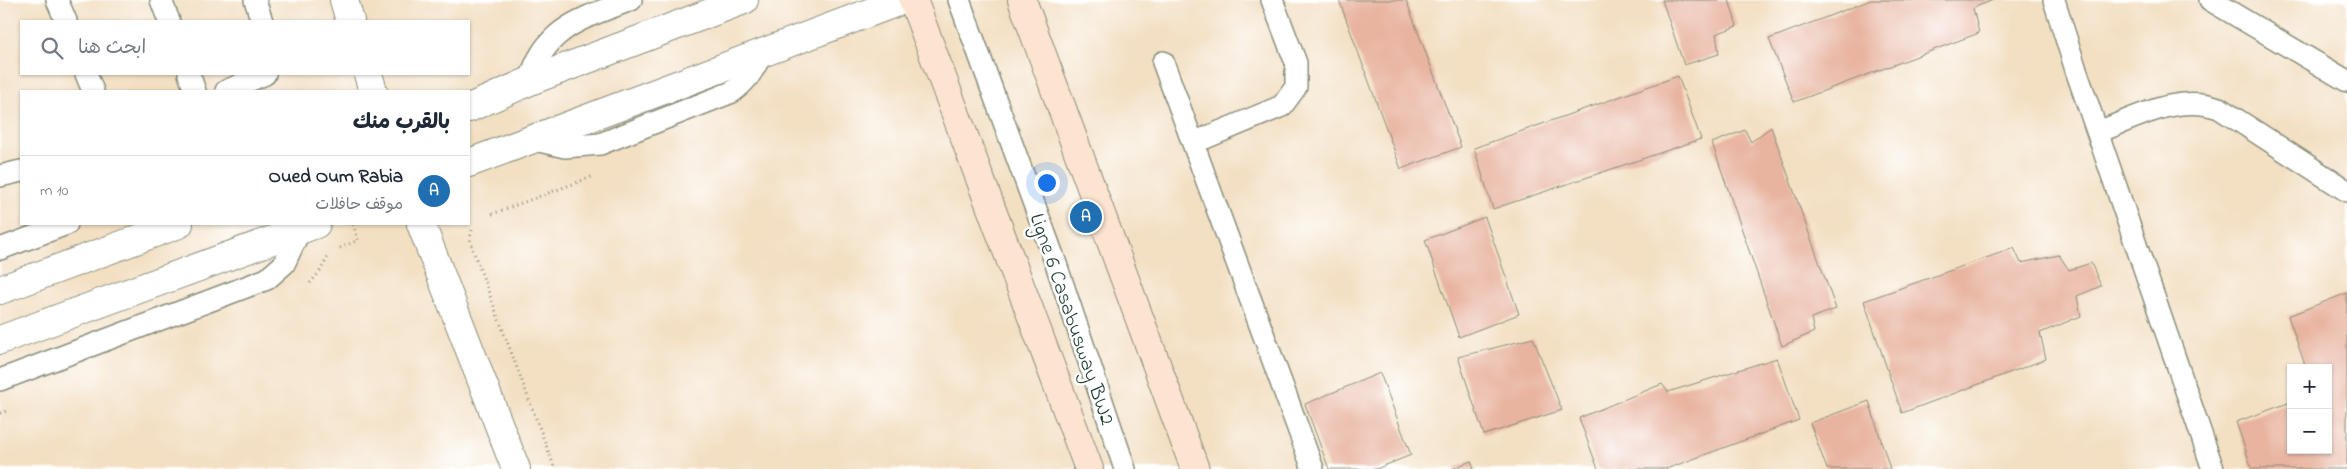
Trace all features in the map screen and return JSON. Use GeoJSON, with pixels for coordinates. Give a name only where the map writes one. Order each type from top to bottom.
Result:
{"type":"FeatureCollection","features":[{"type":"Feature","properties":{"kind":"main road"},"geometry":{"type":"LineString","coordinates":[[913,0],[1089,469]]}},
{"type":"Feature","properties":{"kind":"main road"},"geometry":{"type":"LineString","coordinates":[[1022,0],[1195,469]]}},
{"type":"Feature","properties":{"kind":"street"},"geometry":{"type":"LineString","coordinates":[[344,0],[350,20]]}},
{"type":"Feature","properties":{"kind":"street"},"geometry":{"type":"LineString","coordinates":[[470,108],[530,81],[744,0]]}},
{"type":"Feature","properties":{"kind":"street"},"geometry":{"type":"LineString","coordinates":[[470,163],[902,0]]}},
{"type":"Feature","properties":{"kind":"street"},"geometry":{"type":"LineString","coordinates":[[368,75],[373,90]]}},
{"type":"Feature","properties":{"kind":"street"},"geometry":{"type":"LineString","coordinates":[[0,290],[176,225]]}},
{"type":"Feature","properties":{"kind":"street"},"geometry":{"type":"LineString","coordinates":[[421,225],[516,469]]}},
{"type":"Feature","properties":{"kind":"street"},"geometry":{"type":"LineString","coordinates":[[0,340],[308,227]]}},
{"type":"Feature","properties":{"kind":"lane"},"geometry":{"type":"LineString","coordinates":[[57,0],[66,20]]}},
{"type":"Feature","properties":{"kind":"lane"},"geometry":{"type":"LineString","coordinates":[[161,0],[169,20]]}},
{"type":"Feature","properties":{"kind":"lane"},"geometry":{"type":"LineString","coordinates":[[255,0],[262,20]]}},
{"type":"Feature","properties":{"kind":"lane"},"geometry":{"type":"LineString","coordinates":[[530,81],[540,54],[559,32],[571,24],[631,0]]}},
{"type":"Feature","properties":{"kind":"lane","name":"Ligne 6 Casabusway BW2"},"geometry":{"type":"LineString","coordinates":[[959,0],[1055,261],[1125,469]]}},
{"type":"Feature","properties":{"kind":"lane"},"geometry":{"type":"LineString","coordinates":[[1192,143],[1282,106],[1296,87],[1296,63],[1272,0]]}},
{"type":"Feature","properties":{"kind":"lane"},"geometry":{"type":"LineString","coordinates":[[2054,0],[2213,469]]}},
{"type":"Feature","properties":{"kind":"lane"},"geometry":{"type":"LineString","coordinates":[[2210,0],[2347,81]]}},
{"type":"Feature","properties":{"kind":"lane"},"geometry":{"type":"LineString","coordinates":[[1163,62],[1313,469]]}},
{"type":"Feature","properties":{"kind":"lane"},"geometry":{"type":"LineString","coordinates":[[86,75],[93,90]]}},
{"type":"Feature","properties":{"kind":"lane"},"geometry":{"type":"LineString","coordinates":[[189,75],[195,90]]}},
{"type":"Feature","properties":{"kind":"lane"},"geometry":{"type":"LineString","coordinates":[[228,90],[263,75]]}},
{"type":"Feature","properties":{"kind":"lane"},"geometry":{"type":"LineString","coordinates":[[2098,132],[2179,103],[2208,104],[2219,108],[2347,191]]}},
{"type":"Feature","properties":{"kind":"lane"},"geometry":{"type":"LineString","coordinates":[[0,176],[20,171]]}},
{"type":"Feature","properties":{"kind":"lane"},"geometry":{"type":"LineString","coordinates":[[0,249],[64,225]]}},
{"type":"Feature","properties":{"kind":"lane"},"geometry":{"type":"LineString","coordinates":[[0,380],[267,279],[284,264],[308,227]]}},
{"type":"Feature","properties":{"kind":"path"},"geometry":{"type":"LineString","coordinates":[[353,225],[358,240]]}},
{"type":"Feature","properties":{"kind":"path"},"geometry":{"type":"LineString","coordinates":[[472,230],[470,238],[472,248],[554,469]]}},
{"type":"Feature","properties":{"kind":"building"},"geometry":{"type":"Polygon","coordinates":[[[1339,0],[1406,0],[1461,147],[1401,169],[1339,0]]]}},
{"type":"Feature","properties":{"kind":"building"},"geometry":{"type":"Polygon","coordinates":[[[1662,0],[1729,0],[1737,26],[1716,34],[1719,54],[1684,65],[1662,0]]]}},
{"type":"Feature","properties":{"kind":"building"},"geometry":{"type":"Polygon","coordinates":[[[1871,0],[1993,0],[1973,8],[1979,33],[1794,102],[1769,39],[1871,0]]]}},
{"type":"Feature","properties":{"kind":"building"},"geometry":{"type":"Polygon","coordinates":[[[1678,76],[1701,139],[1493,209],[1474,148],[1678,76]]]}},
{"type":"Feature","properties":{"kind":"building"},"geometry":{"type":"Polygon","coordinates":[[[1771,127],[1836,309],[1811,318],[1814,332],[1782,346],[1712,143],[1745,130],[1751,142],[1771,127]]]}},
{"type":"Feature","properties":{"kind":"building"},"geometry":{"type":"Polygon","coordinates":[[[1485,217],[1519,314],[1459,337],[1425,240],[1485,217]]]}},
{"type":"Feature","properties":{"kind":"building"},"geometry":{"type":"Polygon","coordinates":[[[2014,248],[2021,263],[2059,255],[2069,270],[2091,263],[2101,286],[2077,296],[2081,316],[2040,333],[2046,359],[1902,413],[1864,301],[2014,248]]]}},
{"type":"Feature","properties":{"kind":"building"},"geometry":{"type":"Polygon","coordinates":[[[2347,293],[2347,469],[2252,469],[2236,422],[2287,403],[2287,454],[2332,454],[2332,364],[2305,364],[2288,316],[2347,293]]]}},
{"type":"Feature","properties":{"kind":"building"},"geometry":{"type":"Polygon","coordinates":[[[1533,338],[1562,410],[1484,435],[1458,357],[1533,338]]]}},
{"type":"Feature","properties":{"kind":"building"},"geometry":{"type":"Polygon","coordinates":[[[1777,358],[1799,420],[1666,469],[1598,469],[1579,418],[1662,384],[1668,392],[1777,358]]]}},
{"type":"Feature","properties":{"kind":"building"},"geometry":{"type":"Polygon","coordinates":[[[1380,373],[1411,455],[1376,469],[1329,469],[1305,404],[1380,373]]]}},
{"type":"Feature","properties":{"kind":"building"},"geometry":{"type":"Polygon","coordinates":[[[1869,401],[1890,469],[1827,469],[1810,423],[1869,401]]]}},
{"type":"Feature","properties":{"kind":"building"},"geometry":{"type":"Polygon","coordinates":[[[1471,461],[1474,469],[1452,469],[1471,461]]]}},
{"type":"Feature","properties":{"kind":"place","name":"Oued Oum Rabia"},"geometry":{"type":"Point","coordinates":[1086,217]}}]}
